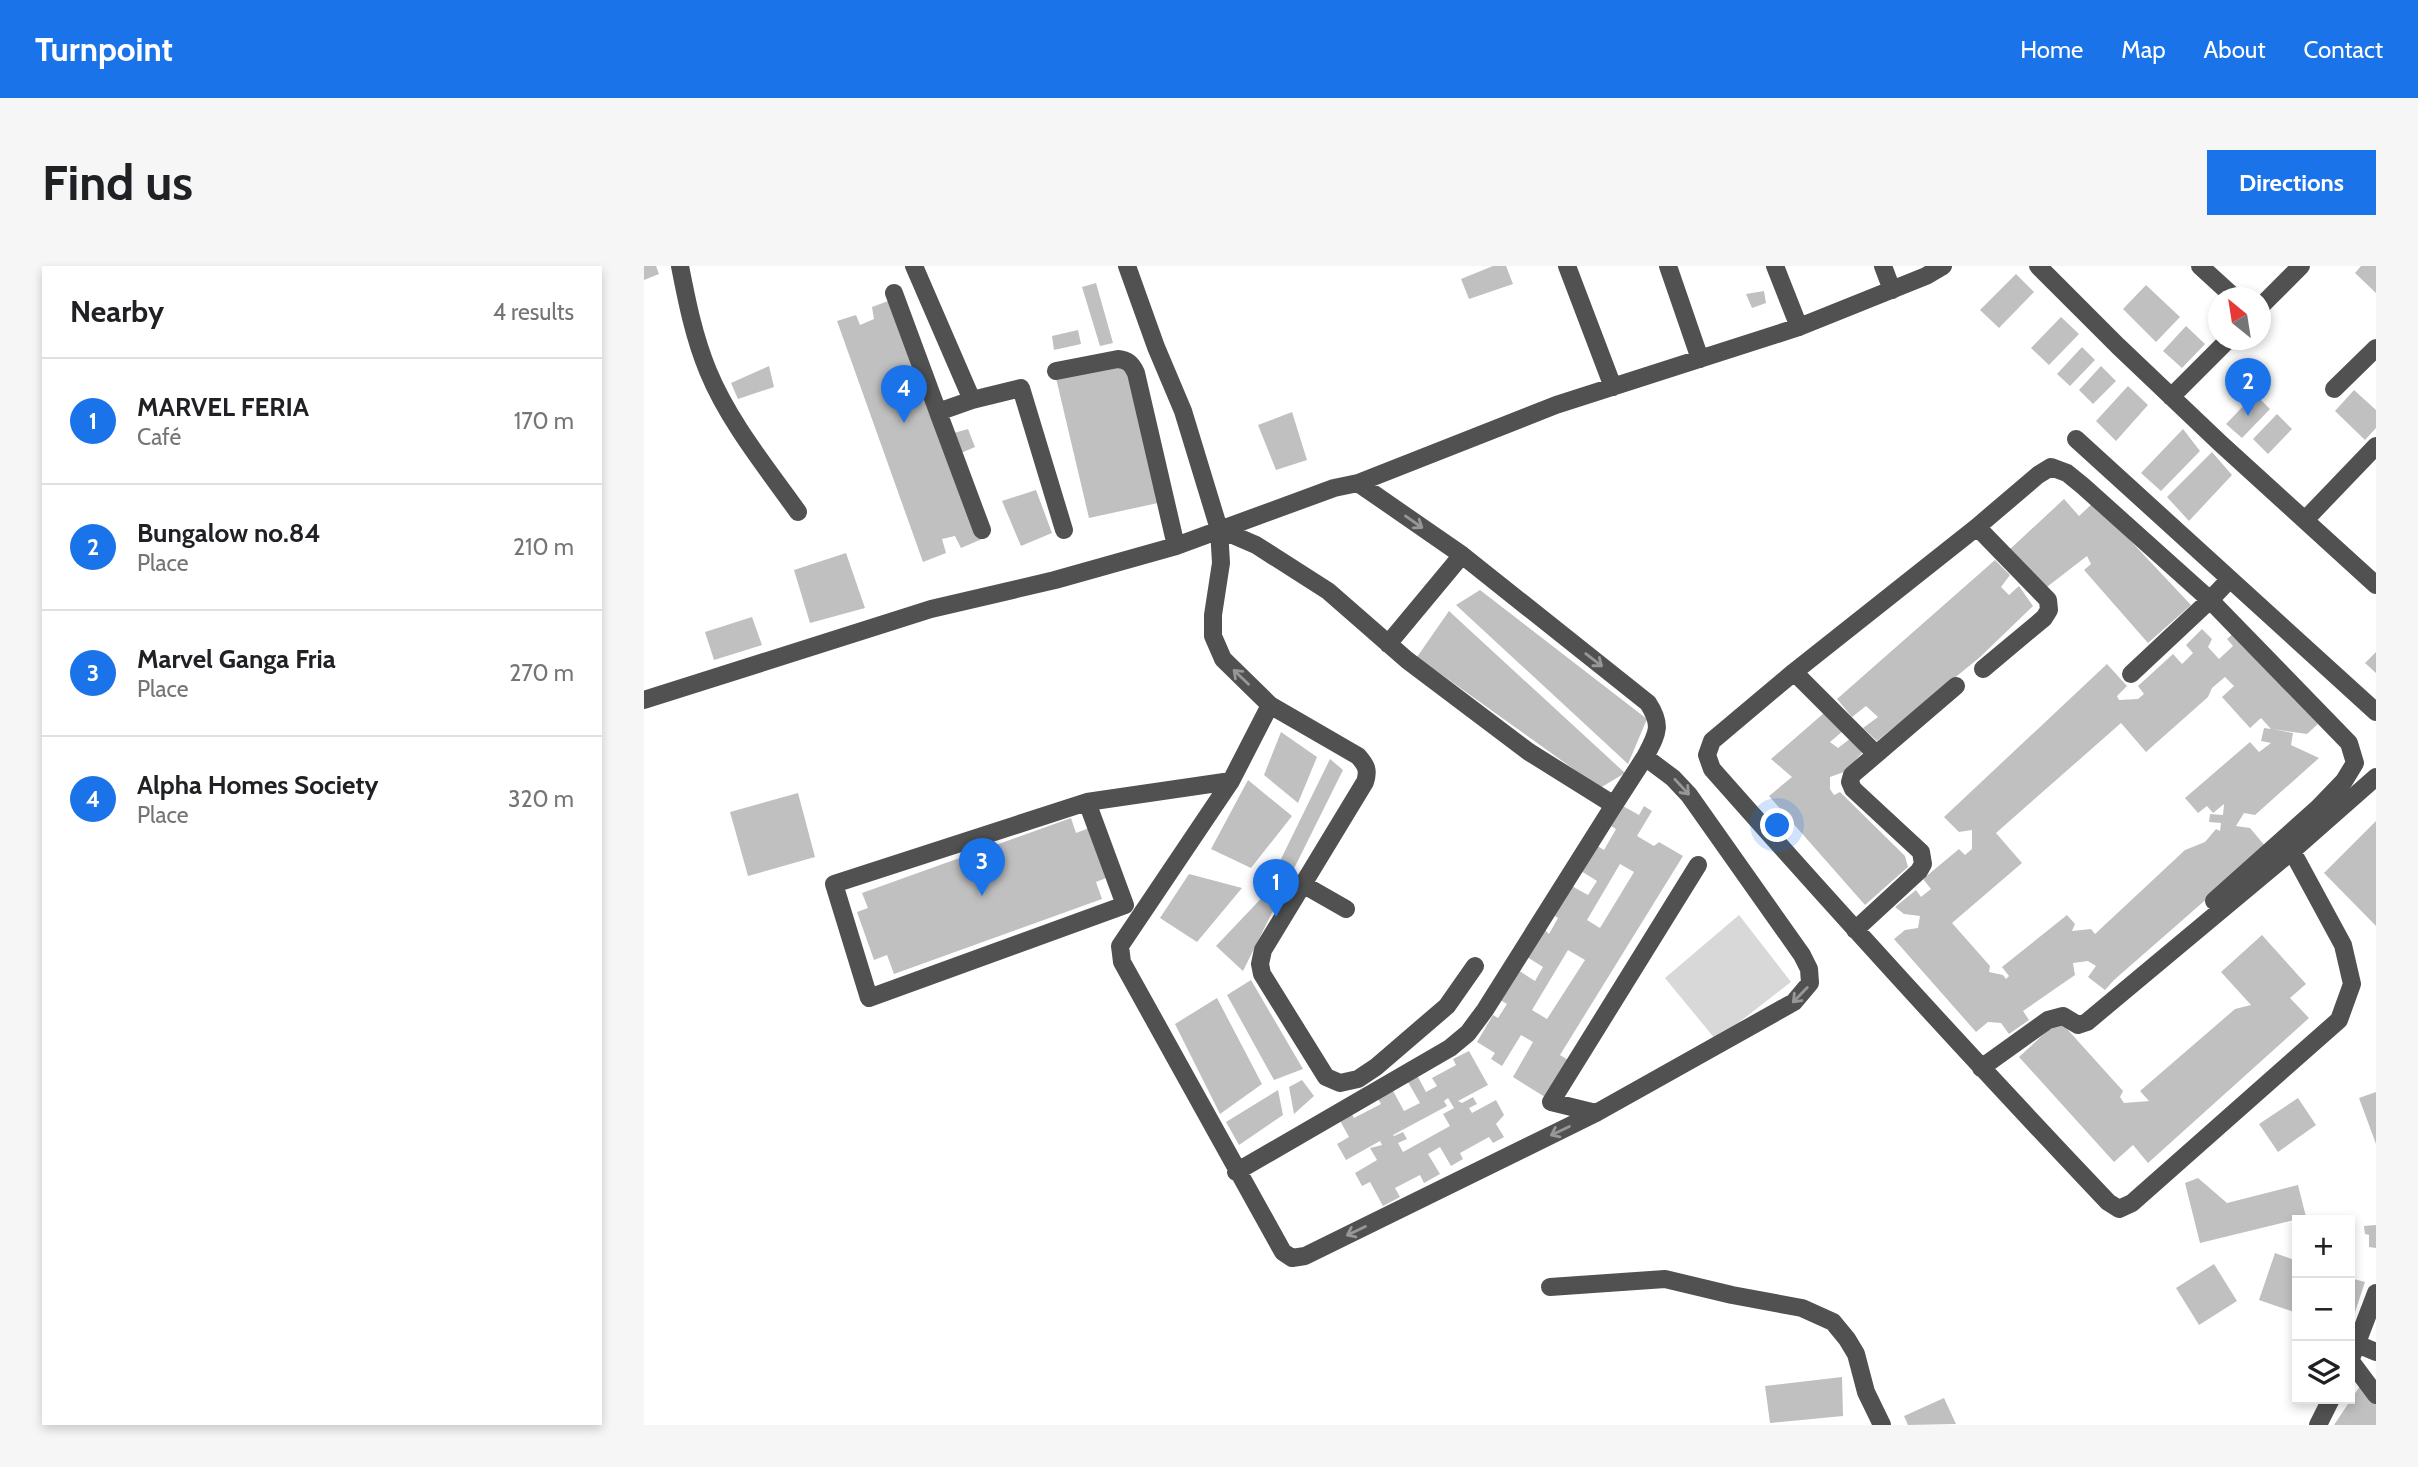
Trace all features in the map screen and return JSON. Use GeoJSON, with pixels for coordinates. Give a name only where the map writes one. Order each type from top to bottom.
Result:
{"type":"FeatureCollection","features":[{"type":"Feature","properties":{"kind":"street"},"geometry":{"type":"LineString","coordinates":[[680,266],[691,320],[708,371],[732,418],[798,512]]}},
{"type":"Feature","properties":{"kind":"street"},"geometry":{"type":"LineString","coordinates":[[914,266],[972,400]]}},
{"type":"Feature","properties":{"kind":"street"},"geometry":{"type":"LineString","coordinates":[[1127,266],[1156,347],[1183,411],[1219,529],[1221,563],[1213,615],[1213,636],[1223,659],[1270,705],[1358,756],[1368,773],[1263,950],[1260,964],[1262,974],[1326,1077],[1340,1083],[1357,1079],[1376,1067],[1447,1006],[1475,966]]}},
{"type":"Feature","properties":{"kind":"street"},"geometry":{"type":"LineString","coordinates":[[1567,266],[1613,387]]}},
{"type":"Feature","properties":{"kind":"street"},"geometry":{"type":"LineString","coordinates":[[1668,266],[1700,359]]}},
{"type":"Feature","properties":{"kind":"street"},"geometry":{"type":"LineString","coordinates":[[1775,266],[1799,327]]}},
{"type":"Feature","properties":{"kind":"street"},"geometry":{"type":"LineString","coordinates":[[1883,266],[1892,290]]}},
{"type":"Feature","properties":{"kind":"street"},"geometry":{"type":"LineString","coordinates":[[644,700],[931,609],[1055,580],[1176,546],[1334,488],[1358,483],[1556,405],[1799,327],[1926,276],[1943,266]]}},
{"type":"Feature","properties":{"kind":"street"},"geometry":{"type":"LineString","coordinates":[[2038,266],[2171,397],[2376,585]]}},
{"type":"Feature","properties":{"kind":"street"},"geometry":{"type":"LineString","coordinates":[[2200,266],[2223,287]]}},
{"type":"Feature","properties":{"kind":"street"},"geometry":{"type":"LineString","coordinates":[[2271,296],[2301,266]]}},
{"type":"Feature","properties":{"kind":"street"},"geometry":{"type":"LineString","coordinates":[[894,293],[982,530]]}},
{"type":"Feature","properties":{"kind":"street"},"geometry":{"type":"LineString","coordinates":[[2334,389],[2376,348]]}},
{"type":"Feature","properties":{"kind":"street"},"geometry":{"type":"LineString","coordinates":[[2171,397],[2218,350]]}},
{"type":"Feature","properties":{"kind":"street"},"geometry":{"type":"LineString","coordinates":[[1056,371],[1118,359],[1126,360],[1132,365],[1176,546]]}},
{"type":"Feature","properties":{"kind":"street"},"geometry":{"type":"LineString","coordinates":[[938,412],[1021,388],[1064,530]]}},
{"type":"Feature","properties":{"kind":"street"},"geometry":{"type":"LineString","coordinates":[[2076,439],[2376,712]]}},
{"type":"Feature","properties":{"kind":"street"},"geometry":{"type":"LineString","coordinates":[[2305,520],[2376,446]]}},
{"type":"Feature","properties":{"kind":"street"},"geometry":{"type":"LineString","coordinates":[[2214,901],[2318,808],[2344,781],[2355,763],[2350,743],[2210,600],[2083,486],[2067,473],[2052,467],[2038,475],[1977,527],[1794,672],[1712,741],[1707,755],[1712,769],[1855,930],[1981,1068],[2108,1202],[2119,1209],[2132,1203],[2339,1020],[2352,984],[2343,945],[2291,851]]}},
{"type":"Feature","properties":{"kind":"street"},"geometry":{"type":"LineString","coordinates":[[1236,1172],[1450,1048],[1468,1033],[1645,757],[1658,729],[1656,715],[1648,702],[1462,555],[1358,483]]}},
{"type":"Feature","properties":{"kind":"street"},"geometry":{"type":"LineString","coordinates":[[1977,527],[2048,600],[2049,610],[2044,618],[1983,669]]}},
{"type":"Feature","properties":{"kind":"street"},"geometry":{"type":"LineString","coordinates":[[1219,529],[1256,545],[1328,591],[1388,644],[1529,752],[1614,805]]}},
{"type":"Feature","properties":{"kind":"street"},"geometry":{"type":"LineString","coordinates":[[1388,644],[1462,555]]}},
{"type":"Feature","properties":{"kind":"street"},"geometry":{"type":"LineString","coordinates":[[2131,674],[2230,579]]}},
{"type":"Feature","properties":{"kind":"street"},"geometry":{"type":"LineString","coordinates":[[1794,672],[1875,753]]}},
{"type":"Feature","properties":{"kind":"street"},"geometry":{"type":"LineString","coordinates":[[1855,930],[1919,871],[1923,864],[1921,852],[1853,789],[1850,782],[1852,775],[1956,687]]}},
{"type":"Feature","properties":{"kind":"street"},"geometry":{"type":"LineString","coordinates":[[1270,705],[1231,781],[1120,946],[1122,962],[1129,978],[1236,1172],[1283,1252],[1292,1258],[1305,1256],[1597,1113],[1794,1002],[1810,983],[1809,969],[1802,955],[1689,794],[1645,757]]}},
{"type":"Feature","properties":{"kind":"street"},"geometry":{"type":"LineString","coordinates":[[1981,1068],[2048,1020],[2063,1016],[2078,1025],[2087,1022],[2376,777]]}},
{"type":"Feature","properties":{"kind":"street"},"geometry":{"type":"LineString","coordinates":[[1087,802],[1125,905],[869,998],[834,884],[1087,802],[1231,781]]}},
{"type":"Feature","properties":{"kind":"street"},"geometry":{"type":"LineString","coordinates":[[1597,1113],[1551,1102],[1698,865]]}},
{"type":"Feature","properties":{"kind":"street"},"geometry":{"type":"LineString","coordinates":[[1304,885],[1346,909]]}},
{"type":"Feature","properties":{"kind":"street"},"geometry":{"type":"LineString","coordinates":[[1550,1287],[1665,1279],[1802,1308],[1833,1322],[1847,1339],[1856,1354],[1866,1392],[1882,1425]]}},
{"type":"Feature","properties":{"kind":"street"},"geometry":{"type":"LineString","coordinates":[[2355,1347],[2376,1293]]}},
{"type":"Feature","properties":{"kind":"street"},"geometry":{"type":"LineString","coordinates":[[2355,1355],[2376,1352]]}},
{"type":"Feature","properties":{"kind":"street"},"geometry":{"type":"LineString","coordinates":[[2355,1360],[2376,1395]]}},
{"type":"Feature","properties":{"kind":"street"},"geometry":{"type":"LineString","coordinates":[[2318,1425],[2328,1404]]}},
{"type":"Feature","properties":{"kind":"shaded area"},"geometry":{"type":"Polygon","coordinates":[[[1739,915],[1791,982],[1716,1040],[1665,978],[1739,915]]]}},
{"type":"Feature","properties":{"kind":"building"},"geometry":{"type":"Polygon","coordinates":[[[644,266],[656,266],[659,274],[644,280],[644,266]]]}},
{"type":"Feature","properties":{"kind":"building"},"geometry":{"type":"Polygon","coordinates":[[[1493,266],[1506,266],[1513,284],[1469,299],[1461,279],[1493,266]]]}},
{"type":"Feature","properties":{"kind":"building"},"geometry":{"type":"Polygon","coordinates":[[[2361,266],[2376,266],[2376,293],[2355,273],[2361,266]]]}},
{"type":"Feature","properties":{"kind":"building"},"geometry":{"type":"Polygon","coordinates":[[[2016,274],[2034,292],[1999,328],[1980,310],[2016,274]]]}},
{"type":"Feature","properties":{"kind":"building"},"geometry":{"type":"Polygon","coordinates":[[[1096,283],[1113,343],[1100,346],[1082,287],[1096,283]]]}},
{"type":"Feature","properties":{"kind":"building"},"geometry":{"type":"Polygon","coordinates":[[[2146,285],[2180,317],[2156,342],[2123,309],[2146,285]]]}},
{"type":"Feature","properties":{"kind":"building"},"geometry":{"type":"Polygon","coordinates":[[[1764,291],[1766,303],[1752,308],[1746,294],[1764,291]]]}},
{"type":"Feature","properties":{"kind":"building"},"geometry":{"type":"Polygon","coordinates":[[[888,301],[982,539],[961,548],[955,536],[942,539],[946,553],[923,562],[837,321],[856,315],[860,325],[874,319],[872,307],[888,301]]]}},
{"type":"Feature","properties":{"kind":"building"},"geometry":{"type":"Polygon","coordinates":[[[2061,317],[2079,334],[2049,365],[2031,348],[2061,317]]]}},
{"type":"Feature","properties":{"kind":"building"},"geometry":{"type":"Polygon","coordinates":[[[2186,326],[2205,344],[2182,368],[2163,351],[2186,326]]]}},
{"type":"Feature","properties":{"kind":"building"},"geometry":{"type":"Polygon","coordinates":[[[1078,330],[1081,344],[1054,350],[1052,336],[1078,330]]]}},
{"type":"Feature","properties":{"kind":"building"},"geometry":{"type":"Polygon","coordinates":[[[2082,347],[2095,360],[2070,386],[2057,374],[2082,347]]]}},
{"type":"Feature","properties":{"kind":"building"},"geometry":{"type":"Polygon","coordinates":[[[1126,364],[1158,503],[1089,518],[1056,378],[1126,364]]]}},
{"type":"Feature","properties":{"kind":"building"},"geometry":{"type":"Polygon","coordinates":[[[769,366],[774,387],[738,399],[731,383],[769,366]]]}},
{"type":"Feature","properties":{"kind":"building"},"geometry":{"type":"Polygon","coordinates":[[[2101,366],[2116,381],[2093,404],[2079,390],[2101,366]]]}},
{"type":"Feature","properties":{"kind":"building"},"geometry":{"type":"Polygon","coordinates":[[[2128,386],[2148,405],[2116,441],[2096,421],[2128,386]]]}},
{"type":"Feature","properties":{"kind":"building"},"geometry":{"type":"Polygon","coordinates":[[[2354,390],[2376,410],[2376,428],[2365,440],[2335,411],[2354,390]]]}},
{"type":"Feature","properties":{"kind":"building"},"geometry":{"type":"Polygon","coordinates":[[[2255,394],[2270,409],[2242,438],[2226,424],[2255,394]]]}},
{"type":"Feature","properties":{"kind":"building"},"geometry":{"type":"Polygon","coordinates":[[[1292,412],[1307,460],[1276,470],[1258,425],[1292,412]]]}},
{"type":"Feature","properties":{"kind":"building"},"geometry":{"type":"Polygon","coordinates":[[[2277,414],[2292,429],[2268,454],[2253,439],[2277,414]]]}},
{"type":"Feature","properties":{"kind":"building"},"geometry":{"type":"Polygon","coordinates":[[[968,429],[975,447],[961,453],[954,433],[968,429]]]}},
{"type":"Feature","properties":{"kind":"building"},"geometry":{"type":"Polygon","coordinates":[[[2183,429],[2200,451],[2161,491],[2141,473],[2183,429]]]}},
{"type":"Feature","properties":{"kind":"building"},"geometry":{"type":"Polygon","coordinates":[[[2212,452],[2232,475],[2189,521],[2167,497],[2212,452]]]}},
{"type":"Feature","properties":{"kind":"building"},"geometry":{"type":"Polygon","coordinates":[[[1036,490],[1052,533],[1021,546],[1002,501],[1036,490]]]}},
{"type":"Feature","properties":{"kind":"building"},"geometry":{"type":"Polygon","coordinates":[[[2064,499],[2079,516],[2094,502],[2191,605],[2148,643],[2084,570],[2091,564],[2087,556],[2043,590],[2008,551],[2064,499]]]}},
{"type":"Feature","properties":{"kind":"building"},"geometry":{"type":"Polygon","coordinates":[[[846,553],[865,608],[810,623],[794,570],[846,553]]]}},
{"type":"Feature","properties":{"kind":"building"},"geometry":{"type":"Polygon","coordinates":[[[1995,560],[2010,575],[2001,587],[2009,595],[2019,586],[2033,606],[1979,658],[1877,741],[1863,728],[1878,717],[1866,706],[1852,717],[1837,699],[1995,560]]]}},
{"type":"Feature","properties":{"kind":"building"},"geometry":{"type":"Polygon","coordinates":[[[1480,590],[1647,719],[1628,764],[1456,605],[1480,590]]]}},
{"type":"Feature","properties":{"kind":"building"},"geometry":{"type":"Polygon","coordinates":[[[1449,611],[1625,773],[1600,788],[1417,657],[1449,611]]]}},
{"type":"Feature","properties":{"kind":"building"},"geometry":{"type":"Polygon","coordinates":[[[752,617],[762,645],[714,660],[705,632],[752,617]]]}},
{"type":"Feature","properties":{"kind":"building"},"geometry":{"type":"Polygon","coordinates":[[[2202,629],[2212,639],[2208,647],[2219,659],[2233,646],[2227,639],[2236,631],[2318,724],[2307,734],[2272,729],[2293,733],[2291,745],[2319,758],[2255,815],[2244,813],[2236,826],[2250,828],[2266,847],[2105,990],[2088,977],[2096,966],[2088,961],[2073,963],[2075,975],[2023,1011],[2029,1020],[2009,1034],[2001,1023],[1988,1022],[1976,1032],[1894,939],[1905,930],[1918,928],[1920,916],[1904,914],[1895,907],[1916,890],[1921,897],[1931,889],[1923,879],[1959,849],[1965,855],[1972,849],[1972,830],[1959,832],[1944,817],[2107,664],[2127,686],[2117,696],[2119,700],[2138,699],[2144,694],[2138,686],[2173,654],[2182,664],[2193,653],[2186,645],[2202,629]],[[2225,677],[2212,688],[2208,697],[2146,752],[2121,723],[1996,833],[2022,863],[1952,923],[1990,966],[1989,972],[2003,975],[2006,979],[2009,976],[2002,967],[2067,915],[2075,924],[2072,931],[2091,929],[2095,934],[2185,850],[2205,842],[2216,829],[2220,831],[2221,823],[2209,822],[2210,814],[2223,815],[2224,804],[2213,813],[2207,806],[2198,813],[2185,798],[2250,742],[2259,752],[2271,743],[2261,741],[2264,728],[2271,729],[2261,718],[2250,728],[2222,697],[2234,686],[2225,677]]]}},
{"type":"Feature","properties":{"kind":"building"},"geometry":{"type":"Polygon","coordinates":[[[2376,652],[2376,673],[2365,663],[2376,652]]]}},
{"type":"Feature","properties":{"kind":"building"},"geometry":{"type":"Polygon","coordinates":[[[1824,713],[1843,731],[1830,742],[1838,748],[1851,738],[1862,753],[1844,772],[1830,777],[1830,789],[1834,795],[1840,792],[1905,856],[1908,867],[1865,905],[1769,796],[1792,777],[1771,759],[1824,713]]]}},
{"type":"Feature","properties":{"kind":"building"},"geometry":{"type":"Polygon","coordinates":[[[1281,732],[1317,757],[1298,803],[1264,775],[1281,732]]]}},
{"type":"Feature","properties":{"kind":"building"},"geometry":{"type":"Polygon","coordinates":[[[1330,759],[1343,770],[1243,971],[1216,946],[1274,885],[1280,861],[1330,759]]]}},
{"type":"Feature","properties":{"kind":"building"},"geometry":{"type":"Polygon","coordinates":[[[1248,780],[1292,816],[1251,868],[1211,849],[1248,780]]]}},
{"type":"Feature","properties":{"kind":"building"},"geometry":{"type":"Polygon","coordinates":[[[798,793],[815,857],[748,876],[730,812],[798,793]]]}},
{"type":"Feature","properties":{"kind":"building"},"geometry":{"type":"Polygon","coordinates":[[[1623,806],[1639,815],[1644,806],[1652,811],[1637,836],[1654,846],[1659,842],[1683,856],[1560,1055],[1568,1060],[1545,1097],[1513,1077],[1533,1042],[1521,1035],[1502,1066],[1491,1059],[1495,1053],[1477,1042],[1493,1015],[1498,1018],[1507,1004],[1500,1000],[1518,970],[1535,981],[1543,967],[1527,957],[1544,929],[1549,934],[1558,918],[1552,914],[1570,885],[1588,895],[1597,881],[1581,871],[1596,845],[1604,850],[1616,829],[1611,826],[1623,806]],[[1620,864],[1587,920],[1600,928],[1634,872],[1620,864]],[[1568,950],[1532,1010],[1547,1019],[1585,960],[1568,950]]]}},
{"type":"Feature","properties":{"kind":"building"},"geometry":{"type":"Polygon","coordinates":[[[1071,818],[1076,833],[1089,828],[1106,878],[1096,882],[1102,899],[894,974],[887,955],[874,960],[857,912],[868,908],[862,893],[1071,818]]]}},
{"type":"Feature","properties":{"kind":"building"},"geometry":{"type":"Polygon","coordinates":[[[2376,821],[2376,926],[2324,873],[2376,821]]]}},
{"type":"Feature","properties":{"kind":"building"},"geometry":{"type":"Polygon","coordinates":[[[1189,874],[1242,888],[1197,942],[1160,918],[1189,874]]]}},
{"type":"Feature","properties":{"kind":"building"},"geometry":{"type":"Polygon","coordinates":[[[2262,935],[2306,984],[2290,998],[2309,1018],[2148,1163],[2133,1145],[2114,1162],[2019,1057],[2059,1020],[2123,1091],[2120,1097],[2124,1103],[2149,1101],[2140,1091],[2235,1009],[2251,1005],[2221,972],[2262,935]]]}},
{"type":"Feature","properties":{"kind":"building"},"geometry":{"type":"Polygon","coordinates":[[[1251,980],[1303,1069],[1274,1080],[1227,995],[1251,980]]]}},
{"type":"Feature","properties":{"kind":"building"},"geometry":{"type":"Polygon","coordinates":[[[1217,998],[1262,1084],[1220,1114],[1175,1024],[1217,998]]]}},
{"type":"Feature","properties":{"kind":"building"},"geometry":{"type":"Polygon","coordinates":[[[1469,1051],[1488,1085],[1458,1101],[1462,1103],[1473,1097],[1477,1104],[1469,1108],[1472,1113],[1496,1100],[1504,1115],[1496,1124],[1504,1137],[1493,1143],[1489,1137],[1460,1153],[1463,1159],[1451,1166],[1440,1147],[1428,1154],[1440,1174],[1424,1183],[1420,1175],[1395,1188],[1400,1197],[1383,1206],[1370,1182],[1362,1186],[1355,1173],[1377,1160],[1370,1148],[1382,1145],[1380,1141],[1346,1160],[1337,1144],[1349,1137],[1338,1117],[1350,1111],[1354,1118],[1381,1104],[1377,1097],[1392,1089],[1404,1111],[1420,1103],[1408,1082],[1418,1077],[1426,1092],[1437,1086],[1432,1078],[1456,1065],[1453,1059],[1469,1051]],[[1448,1098],[1444,1101],[1447,1106],[1393,1135],[1403,1132],[1407,1139],[1398,1143],[1403,1152],[1450,1126],[1443,1114],[1454,1108],[1448,1098]]]}},
{"type":"Feature","properties":{"kind":"building"},"geometry":{"type":"Polygon","coordinates":[[[1302,1080],[1314,1096],[1294,1114],[1289,1087],[1302,1080]]]}},
{"type":"Feature","properties":{"kind":"building"},"geometry":{"type":"Polygon","coordinates":[[[1278,1090],[1283,1115],[1239,1145],[1226,1122],[1278,1090]]]}},
{"type":"Feature","properties":{"kind":"building"},"geometry":{"type":"Polygon","coordinates":[[[2376,1092],[2376,1144],[2359,1098],[2376,1092]]]}},
{"type":"Feature","properties":{"kind":"building"},"geometry":{"type":"Polygon","coordinates":[[[2298,1098],[2316,1125],[2278,1152],[2259,1124],[2298,1098]]]}},
{"type":"Feature","properties":{"kind":"building"},"geometry":{"type":"Polygon","coordinates":[[[2198,1178],[2227,1203],[2298,1185],[2306,1215],[2292,1215],[2292,1220],[2200,1243],[2185,1183],[2198,1178]]]}},
{"type":"Feature","properties":{"kind":"building"},"geometry":{"type":"Polygon","coordinates":[[[2376,1225],[2376,1248],[2369,1247],[2369,1235],[2365,1234],[2364,1226],[2376,1225]]]}},
{"type":"Feature","properties":{"kind":"building"},"geometry":{"type":"Polygon","coordinates":[[[2275,1253],[2292,1259],[2292,1311],[2259,1300],[2275,1253]]]}},
{"type":"Feature","properties":{"kind":"building"},"geometry":{"type":"Polygon","coordinates":[[[2214,1264],[2237,1301],[2199,1325],[2176,1288],[2214,1264]]]}},
{"type":"Feature","properties":{"kind":"building"},"geometry":{"type":"Polygon","coordinates":[[[2355,1279],[2365,1282],[2355,1312],[2355,1279]]]}},
{"type":"Feature","properties":{"kind":"building"},"geometry":{"type":"Polygon","coordinates":[[[1842,1377],[1843,1416],[1770,1423],[1765,1386],[1842,1377]]]}},
{"type":"Feature","properties":{"kind":"building"},"geometry":{"type":"Polygon","coordinates":[[[2362,1383],[2376,1402],[2376,1425],[2334,1425],[2348,1404],[2355,1404],[2355,1394],[2362,1383]]]}},
{"type":"Feature","properties":{"kind":"building"},"geometry":{"type":"Polygon","coordinates":[[[1944,1398],[1956,1424],[1908,1425],[1904,1416],[1944,1398]]]}},
{"type":"Feature","properties":{"kind":"place","name":"Bungalow no.84"},"geometry":{"type":"Point","coordinates":[2248,416]}},
{"type":"Feature","properties":{"kind":"place","name":"Alpha Homes Society"},"geometry":{"type":"Point","coordinates":[904,423]}},
{"type":"Feature","properties":{"kind":"place","name":"Marvel Ganga Fria"},"geometry":{"type":"Point","coordinates":[982,896]}},
{"type":"Feature","properties":{"kind":"place","name":"MARVEL FERIA"},"geometry":{"type":"Point","coordinates":[1276,917]}}]}
